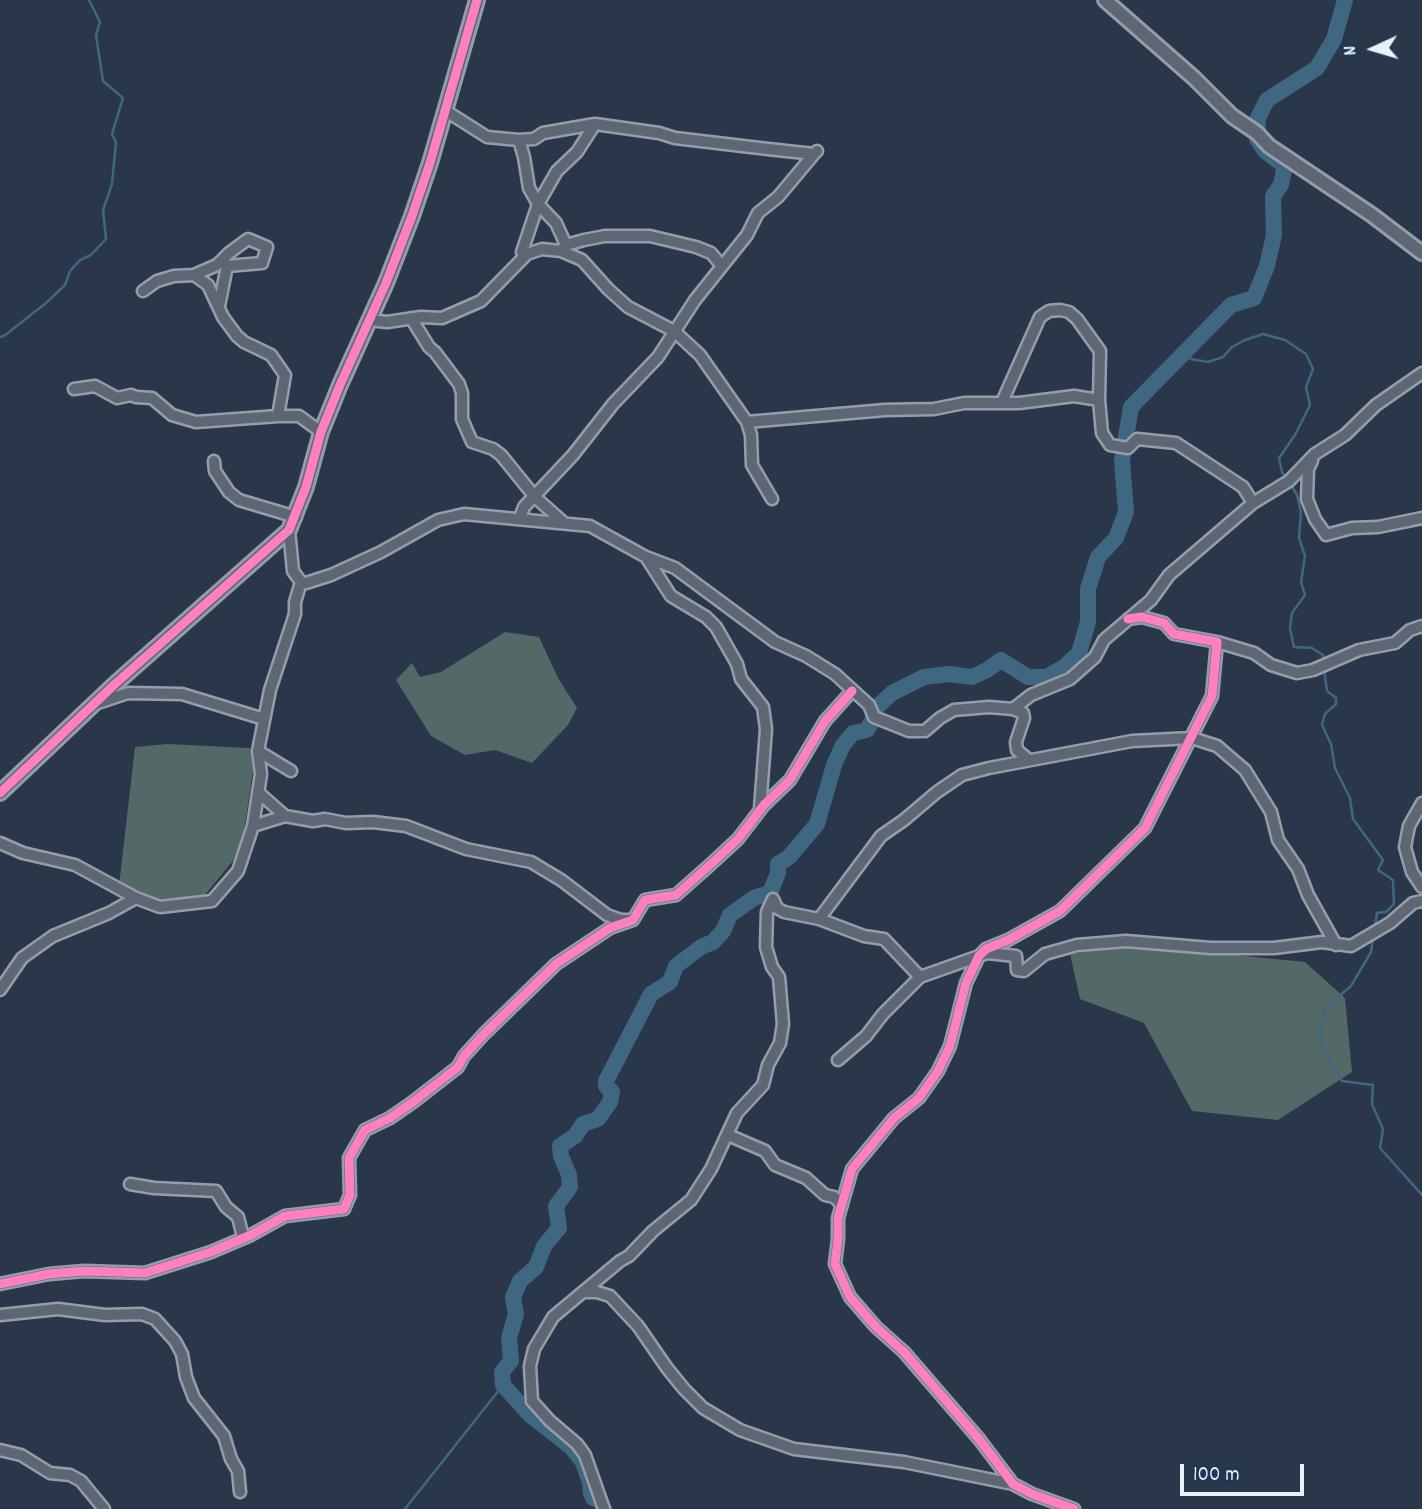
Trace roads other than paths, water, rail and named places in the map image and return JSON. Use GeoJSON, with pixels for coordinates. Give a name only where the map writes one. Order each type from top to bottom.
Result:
{"type":"FeatureCollection","features":[{"type":"Feature","properties":{"kind":"street"},"geometry":{"type":"LineString","coordinates":[[0,793],[91,706],[289,530],[296,517],[321,432],[412,216],[446,111],[477,0]]}},
{"type":"Feature","properties":{"kind":"street"},"geometry":{"type":"LineString","coordinates":[[1105,0],[1194,78],[1232,116],[1257,133],[1269,146],[1372,215],[1422,253]]}},
{"type":"Feature","properties":{"kind":"street"},"geometry":{"type":"LineString","coordinates":[[446,111],[487,137],[534,139],[544,133],[595,124],[659,133],[675,138],[816,152],[778,197],[758,213],[747,235],[674,331],[658,357],[613,404],[580,447],[524,507],[520,518]]}},
{"type":"Feature","properties":{"kind":"street"},"geometry":{"type":"LineString","coordinates":[[522,252],[538,204],[557,171],[577,152],[595,124]]}},
{"type":"Feature","properties":{"kind":"street"},"geometry":{"type":"LineString","coordinates":[[519,140],[529,188],[538,204],[556,222],[563,248],[582,260],[628,307],[674,331],[700,355],[747,422],[751,435],[752,465],[772,499]]}},
{"type":"Feature","properties":{"kind":"street"},"geometry":{"type":"LineString","coordinates":[[369,320],[387,322],[411,318],[442,318],[481,301],[527,254],[541,249],[563,248],[605,236],[650,236],[696,247],[711,253],[722,266]]}},
{"type":"Feature","properties":{"kind":"street"},"geometry":{"type":"LineString","coordinates":[[143,291],[165,278],[194,275],[216,265],[248,239],[267,247],[262,263],[227,266]]}},
{"type":"Feature","properties":{"kind":"street"},"geometry":{"type":"LineString","coordinates":[[219,306],[229,253]]}},
{"type":"Feature","properties":{"kind":"street"},"geometry":{"type":"LineString","coordinates":[[194,275],[208,285],[222,317],[237,336],[271,355],[285,374],[278,416]]}},
{"type":"Feature","properties":{"kind":"street"},"geometry":{"type":"LineString","coordinates":[[1002,402],[1040,317],[1049,311],[1069,312],[1077,318],[1100,351],[1101,433],[1110,445],[1128,448],[1137,439],[1176,443],[1243,487],[1253,503]]}},
{"type":"Feature","properties":{"kind":"street"},"geometry":{"type":"LineString","coordinates":[[411,318],[429,347],[459,384],[462,393],[462,419],[472,442],[493,449],[501,455],[534,497],[563,522]]}},
{"type":"Feature","properties":{"kind":"street"},"geometry":{"type":"LineString","coordinates":[[1013,709],[1031,695],[1070,679],[1095,657],[1104,640],[1151,600],[1169,575],[1253,503],[1289,481],[1315,454],[1345,435],[1376,405],[1422,373]]}},
{"type":"Feature","properties":{"kind":"street"},"geometry":{"type":"LineString","coordinates":[[74,389],[95,386],[117,398],[131,394],[152,398],[172,415],[197,422],[299,416],[321,432]]}},
{"type":"Feature","properties":{"kind":"street"},"geometry":{"type":"LineString","coordinates":[[747,422],[1074,396],[1099,400]]}},
{"type":"Feature","properties":{"kind":"street"},"geometry":{"type":"LineString","coordinates":[[1315,454],[1308,469],[1307,499],[1315,519],[1326,535],[1352,528],[1378,527],[1422,518]]}},
{"type":"Feature","properties":{"kind":"street"},"geometry":{"type":"LineString","coordinates":[[214,461],[215,471],[229,492],[239,500],[296,517]]}},
{"type":"Feature","properties":{"kind":"street"},"geometry":{"type":"LineString","coordinates":[[300,582],[306,583],[331,575],[381,552],[420,528],[447,517],[464,514],[590,526],[646,557],[676,568],[775,642],[806,656],[835,674],[869,705],[874,718],[909,731],[925,731],[954,710],[989,707],[1013,709],[1023,713],[1024,718],[1016,742],[1017,750],[1029,760]]}},
{"type":"Feature","properties":{"kind":"street"},"geometry":{"type":"LineString","coordinates":[[0,843],[23,853],[75,865],[136,898],[160,907],[212,901],[237,871],[253,826],[261,774],[258,751],[264,719],[270,690],[295,614],[300,582],[293,571],[289,530]]}},
{"type":"Feature","properties":{"kind":"street"},"geometry":{"type":"LineString","coordinates":[[646,557],[671,596],[706,617],[716,627],[737,664],[741,679],[763,707],[766,729],[760,812]]}},
{"type":"Feature","properties":{"kind":"street"},"geometry":{"type":"LineString","coordinates":[[1128,619],[1142,617],[1164,623],[1174,634],[1217,642],[1254,653],[1271,665],[1297,673],[1313,670],[1359,650],[1395,643],[1410,630],[1422,626]]}},
{"type":"Feature","properties":{"kind":"street"},"geometry":{"type":"LineString","coordinates":[[1013,1484],[979,1439],[904,1352],[876,1327],[849,1297],[835,1264],[838,1219],[852,1168],[894,1118],[919,1098],[938,1071],[950,1046],[966,983],[979,956],[986,949],[1060,911],[1145,828],[1212,696],[1217,642]]}},
{"type":"Feature","properties":{"kind":"street"},"geometry":{"type":"LineString","coordinates":[[0,1284],[49,1274],[84,1271],[145,1273],[211,1252],[285,1216],[344,1209],[350,1195],[349,1158],[365,1130],[390,1118],[458,1067],[484,1034],[556,964],[610,928],[633,920],[645,900],[676,895],[738,839],[764,805],[790,780],[818,731],[852,691]]}},
{"type":"Feature","properties":{"kind":"street"},"geometry":{"type":"LineString","coordinates":[[91,706],[128,693],[182,694],[264,719]]}},
{"type":"Feature","properties":{"kind":"street"},"geometry":{"type":"LineString","coordinates":[[819,919],[880,836],[962,775],[1132,741],[1192,738],[1217,746],[1245,770],[1271,812],[1278,840],[1298,869],[1308,895],[1336,945]]}},
{"type":"Feature","properties":{"kind":"street"},"geometry":{"type":"LineString","coordinates":[[258,751],[291,771]]}},
{"type":"Feature","properties":{"kind":"street"},"geometry":{"type":"LineString","coordinates":[[258,792],[285,816]]}},
{"type":"Feature","properties":{"kind":"street"},"geometry":{"type":"LineString","coordinates":[[1422,803],[1409,826],[1405,847],[1412,872],[1422,887]]}},
{"type":"Feature","properties":{"kind":"street"},"geometry":{"type":"LineString","coordinates":[[253,826],[285,816],[313,821],[325,819],[346,823],[373,822],[406,826],[466,849],[531,862],[561,880],[607,915],[621,920],[633,920]]}},
{"type":"Feature","properties":{"kind":"street"},"geometry":{"type":"LineString","coordinates":[[0,990],[23,958],[53,936],[109,913],[136,898]]}},
{"type":"Feature","properties":{"kind":"street"},"geometry":{"type":"LineString","coordinates":[[604,1509],[585,1455],[578,1444],[531,1401],[530,1366],[541,1335],[553,1317],[629,1256],[653,1231],[691,1200],[701,1186],[737,1113],[764,1085],[768,1065],[780,1043],[783,1024],[779,977],[772,967],[766,947],[767,912],[773,899],[777,908],[784,912],[819,919],[864,936],[884,939],[920,977]]}},
{"type":"Feature","properties":{"kind":"street"},"geometry":{"type":"LineString","coordinates":[[838,1060],[866,1037],[883,1014],[920,977],[987,953],[1016,957],[1017,970],[1024,971],[1045,954],[1077,945],[1125,941],[1211,948],[1274,948],[1322,942],[1351,947],[1390,923],[1413,903],[1422,901]]}},
{"type":"Feature","properties":{"kind":"street"},"geometry":{"type":"LineString","coordinates":[[727,1136],[765,1151],[775,1165],[806,1178],[825,1195],[834,1197],[842,1205]]}},
{"type":"Feature","properties":{"kind":"street"},"geometry":{"type":"LineString","coordinates":[[130,1184],[216,1191],[226,1207],[238,1217],[243,1237]]}},
{"type":"Feature","properties":{"kind":"street"},"geometry":{"type":"LineString","coordinates":[[583,1292],[610,1296],[638,1326],[684,1389],[703,1408],[740,1430],[794,1449],[904,1462],[1013,1484],[1074,1509]]}},
{"type":"Feature","properties":{"kind":"street"},"geometry":{"type":"LineString","coordinates":[[0,1315],[58,1309],[105,1315],[142,1314],[155,1319],[175,1341],[182,1354],[186,1377],[194,1398],[224,1436],[231,1459],[239,1471],[240,1492]]}},
{"type":"Feature","properties":{"kind":"street"},"geometry":{"type":"LineString","coordinates":[[0,1450],[21,1455],[50,1473],[70,1475],[81,1481],[104,1509]]}},
{"type":"Feature","properties":{"kind":"waterway"},"geometry":{"type":"LineString","coordinates":[[0,337],[46,303],[65,285],[70,271],[80,260],[91,255],[106,239],[103,210],[112,184],[116,142],[112,134],[123,98],[103,81],[96,35],[100,22],[89,0]]}},
{"type":"Feature","properties":{"kind":"waterway"},"geometry":{"type":"LineString","coordinates":[[604,1509],[600,1500],[593,1498],[583,1462],[571,1447],[530,1415],[503,1385],[502,1372],[511,1361],[509,1338],[516,1314],[513,1297],[520,1281],[536,1267],[544,1246],[559,1228],[556,1206],[570,1187],[560,1146],[575,1136],[583,1124],[598,1119],[610,1102],[612,1092],[606,1086],[606,1081],[651,994],[670,982],[676,966],[701,947],[713,942],[723,931],[730,915],[754,898],[770,893],[778,873],[778,864],[789,857],[817,824],[834,765],[843,745],[853,733],[867,730],[875,709],[892,693],[924,677],[949,674],[972,677],[1001,660],[1028,677],[1047,677],[1064,667],[1079,653],[1088,622],[1088,589],[1098,557],[1116,538],[1126,512],[1122,461],[1131,407],[1231,305],[1254,298],[1267,266],[1274,235],[1273,196],[1281,185],[1285,166],[1265,151],[1257,139],[1258,118],[1267,100],[1317,68],[1334,39],[1345,0]]}},
{"type":"Feature","properties":{"kind":"waterway"},"geometry":{"type":"LineString","coordinates":[[1185,350],[1191,359],[1208,362],[1223,357],[1232,347],[1245,340],[1263,334],[1285,340],[1306,354],[1313,369],[1306,387],[1310,405],[1295,435],[1279,458],[1286,478]]}},
{"type":"Feature","properties":{"kind":"waterway"},"geometry":{"type":"LineString","coordinates":[[1290,483],[1297,495],[1301,512],[1299,538],[1305,556],[1301,582],[1305,595],[1292,613],[1290,628],[1294,647],[1312,648],[1323,655],[1324,662]]}},
{"type":"Feature","properties":{"kind":"waterway"},"geometry":{"type":"LineString","coordinates":[[1324,669],[1327,691],[1336,698],[1336,704],[1325,714],[1322,725],[1331,744],[1335,768],[1350,798],[1353,819],[1383,860],[1378,870],[1393,880],[1394,904],[1386,912],[1377,913],[1375,927]]}},
{"type":"Feature","properties":{"kind":"waterway"},"geometry":{"type":"LineString","coordinates":[[1373,937],[1371,952],[1351,986],[1324,1009],[1320,1045],[1342,1081],[1373,1085],[1372,1104],[1383,1129],[1380,1148],[1422,1195]]}},
{"type":"Feature","properties":{"kind":"waterway"},"geometry":{"type":"LineString","coordinates":[[405,1509],[503,1385]]}}]}
